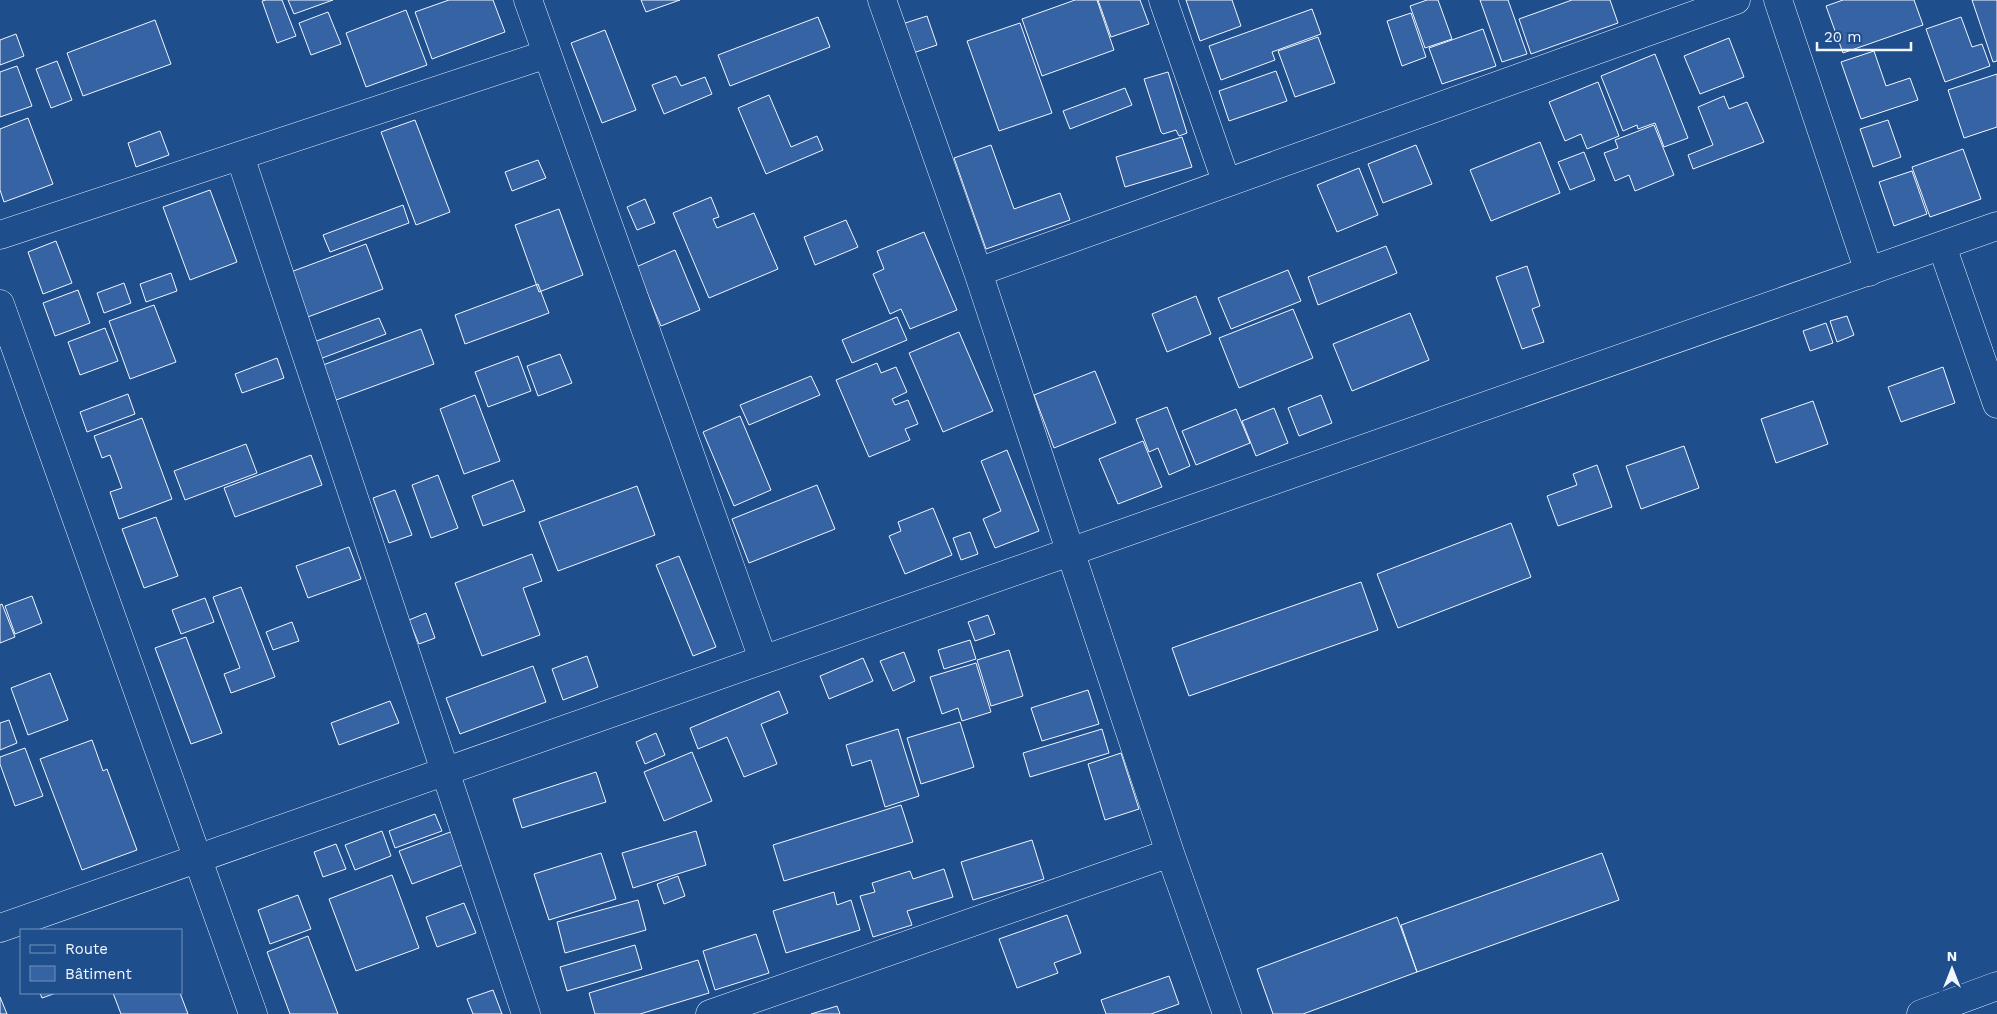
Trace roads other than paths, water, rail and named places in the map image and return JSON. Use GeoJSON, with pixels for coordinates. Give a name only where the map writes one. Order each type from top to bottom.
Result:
{"type":"FeatureCollection","features":[{"type":"Feature","properties":{"kind":"street"},"geometry":{"type":"LineString","coordinates":[[528,0],[763,659]]}},
{"type":"Feature","properties":{"kind":"street"},"geometry":{"type":"LineString","coordinates":[[882,0],[978,272],[1170,854],[1227,1014]]}},
{"type":"Feature","properties":{"kind":"street"},"geometry":{"type":"LineString","coordinates":[[1163,0],[1226,182]]}},
{"type":"Feature","properties":{"kind":"street"},"geometry":{"type":"LineString","coordinates":[[978,272],[1736,0]]}},
{"type":"Feature","properties":{"kind":"street"},"geometry":{"type":"LineString","coordinates":[[1778,0],[1870,272]]}},
{"type":"Feature","properties":{"kind":"street"},"geometry":{"type":"LineString","coordinates":[[0,235],[547,54]]}},
{"type":"Feature","properties":{"kind":"street"},"geometry":{"type":"LineString","coordinates":[[240,156],[526,1014]]}},
{"type":"Feature","properties":{"kind":"street"},"geometry":{"type":"LineString","coordinates":[[0,928],[1997,226]]}},
{"type":"Feature","properties":{"kind":"street"},"geometry":{"type":"LineString","coordinates":[[1942,246],[1997,404]]}},
{"type":"Feature","properties":{"kind":"street"},"geometry":{"type":"LineString","coordinates":[[0,304],[253,1014]]}},
{"type":"Feature","properties":{"kind":"street"},"geometry":{"type":"LineString","coordinates":[[710,1014],[1170,854]]}},
{"type":"Feature","properties":{"kind":"street"},"geometry":{"type":"LineString","coordinates":[[1921,1014],[1997,986]]}}]}
